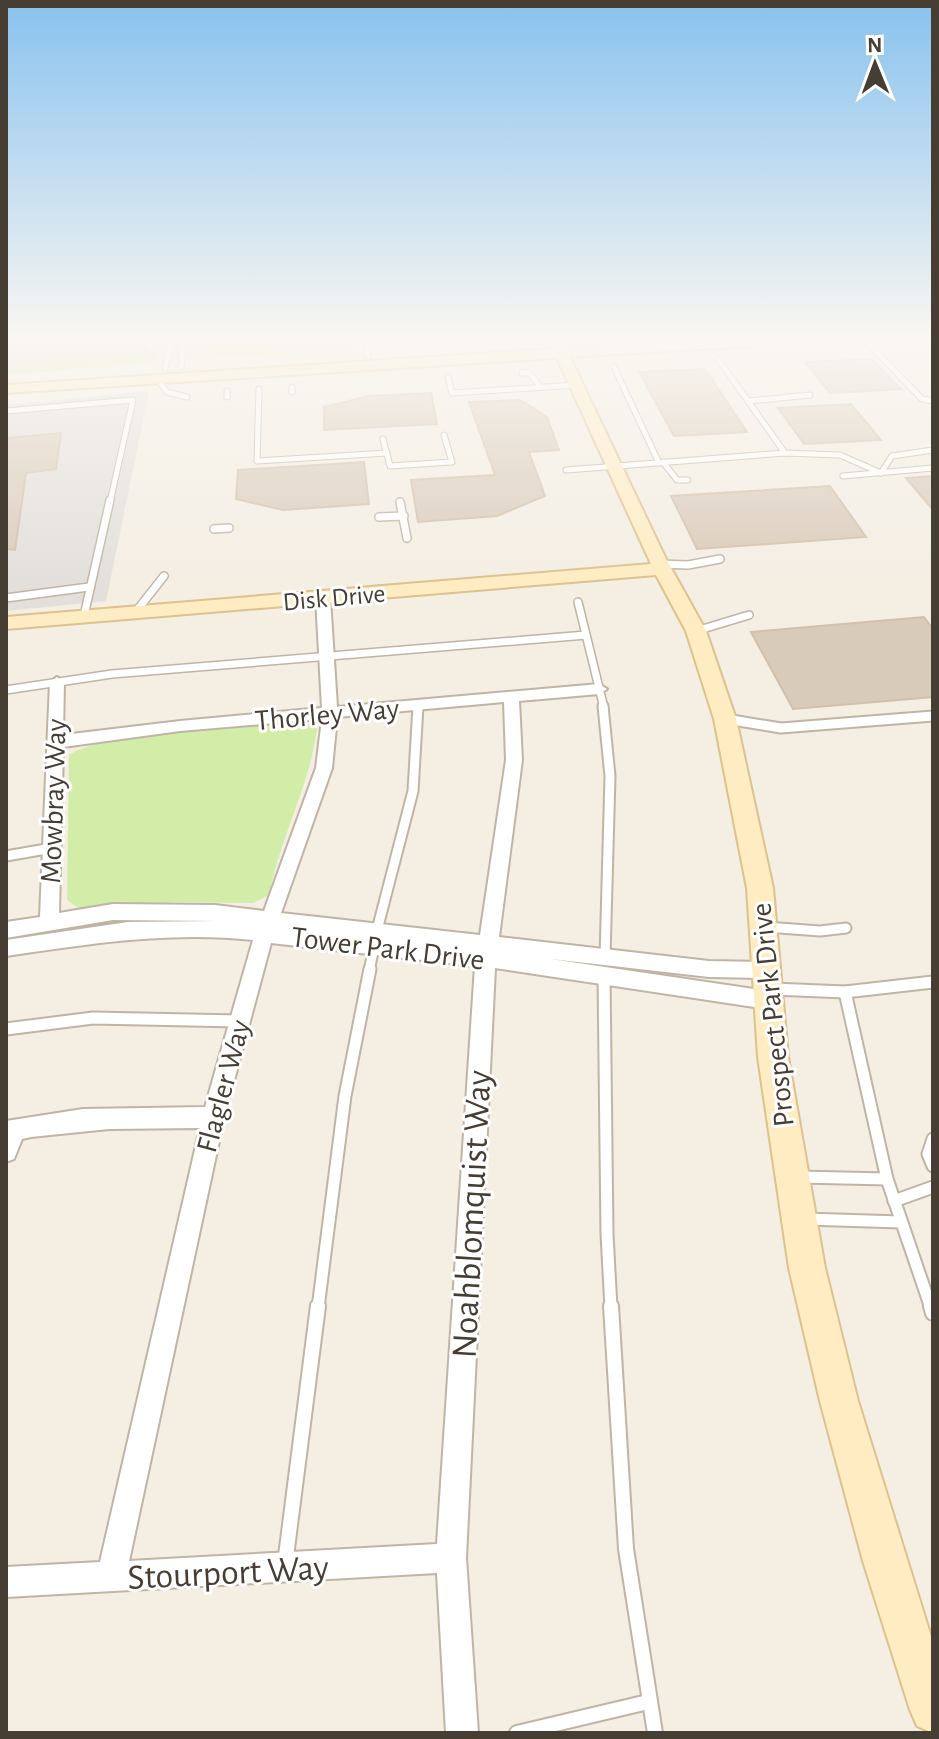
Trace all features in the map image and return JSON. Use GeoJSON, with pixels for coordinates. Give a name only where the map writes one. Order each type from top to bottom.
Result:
{"type":"FeatureCollection","features":[{"type":"Feature","properties":{"kind":"street","name":"Prospect Park Drive"},"geometry":{"type":"LineString","coordinates":[[594,422],[661,566],[696,631],[725,719],[760,888],[767,987],[798,1219],[839,1401],[884,1561],[933,1710]]}},
{"type":"Feature","properties":{"kind":"street","name":"Disk Drive"},"geometry":{"type":"LineString","coordinates":[[6,623],[323,598],[661,566]]}},
{"type":"Feature","properties":{"kind":"street","name":"Flagler Way"},"geometry":{"type":"LineString","coordinates":[[111,1577],[213,1118],[267,926],[324,768],[330,714],[323,598]]}},
{"type":"Feature","properties":{"kind":"street","name":"Mowbray Way"},"geometry":{"type":"LineString","coordinates":[[49,920],[57,682]]}},
{"type":"Feature","properties":{"kind":"street","name":"Thorley Way"},"geometry":{"type":"LineString","coordinates":[[55,742],[599,689]]}},
{"type":"Feature","properties":{"kind":"street","name":"Noahblomquist Way"},"geometry":{"type":"LineString","coordinates":[[462,1733],[451,1558],[488,952],[514,760],[511,697]]}},
{"type":"Feature","properties":{"kind":"street","name":"Tower Park Drive"},"geometry":{"type":"LineString","coordinates":[[6,930],[49,920],[150,911],[767,987]]}},
{"type":"Feature","properties":{"kind":"street","name":"Tower Park Drive"},"geometry":{"type":"LineString","coordinates":[[6,948],[128,930],[267,926]]}},
{"type":"Feature","properties":{"kind":"street","name":"Tower Park Drive"},"geometry":{"type":"LineString","coordinates":[[604,966],[709,969],[767,987]]}},
{"type":"Feature","properties":{"kind":"street"},"geometry":{"type":"LineString","coordinates":[[9,1138],[110,1118],[213,1118]]}},
{"type":"Feature","properties":{"kind":"street","name":"Stourport Way"},"geometry":{"type":"LineString","coordinates":[[6,1582],[451,1558]]}},
{"type":"Feature","properties":{"kind":"lane"},"geometry":{"type":"LineString","coordinates":[[84,616],[128,422]]}},
{"type":"Feature","properties":{"kind":"lane"},"geometry":{"type":"LineString","coordinates":[[258,422],[257,461],[387,453]]}},
{"type":"Feature","properties":{"kind":"lane"},"geometry":{"type":"LineString","coordinates":[[641,422],[661,463],[677,480],[688,480]]}},
{"type":"Feature","properties":{"kind":"lane"},"geometry":{"type":"LineString","coordinates":[[763,422],[785,453]]}},
{"type":"Feature","properties":{"kind":"lane"},"geometry":{"type":"LineString","coordinates":[[383,439],[390,466],[452,462],[444,435]]}},
{"type":"Feature","properties":{"kind":"lane"},"geometry":{"type":"LineString","coordinates":[[881,473],[892,456],[933,450]]}},
{"type":"Feature","properties":{"kind":"lane"},"geometry":{"type":"LineString","coordinates":[[566,470],[785,453],[840,455],[881,473]]}},
{"type":"Feature","properties":{"kind":"lane"},"geometry":{"type":"LineString","coordinates":[[834,472],[845,478],[933,468]]}},
{"type":"Feature","properties":{"kind":"lane"},"geometry":{"type":"LineString","coordinates":[[400,502],[407,538]]}},
{"type":"Feature","properties":{"kind":"lane"},"geometry":{"type":"LineString","coordinates":[[379,517],[404,516]]}},
{"type":"Feature","properties":{"kind":"lane"},"geometry":{"type":"LineString","coordinates":[[214,529],[229,528]]}},
{"type":"Feature","properties":{"kind":"lane"},"geometry":{"type":"LineString","coordinates":[[661,566],[720,559]]}},
{"type":"Feature","properties":{"kind":"lane"},"geometry":{"type":"LineString","coordinates":[[134,614],[164,576]]}},
{"type":"Feature","properties":{"kind":"lane"},"geometry":{"type":"LineString","coordinates":[[6,598],[89,587]]}},
{"type":"Feature","properties":{"kind":"lane"},"geometry":{"type":"LineString","coordinates":[[578,602],[599,689],[610,776],[604,966],[607,1234],[624,1517],[648,1702],[655,1733]]}},
{"type":"Feature","properties":{"kind":"lane"},"geometry":{"type":"LineString","coordinates":[[696,631],[749,615]]}},
{"type":"Feature","properties":{"kind":"lane"},"geometry":{"type":"LineString","coordinates":[[6,690],[325,655],[586,635]]}},
{"type":"Feature","properties":{"kind":"lane"},"geometry":{"type":"LineString","coordinates":[[284,1567],[345,1096],[376,938],[415,785],[422,744],[418,705]]}},
{"type":"Feature","properties":{"kind":"lane"},"geometry":{"type":"LineString","coordinates":[[725,719],[781,728],[933,716]]}},
{"type":"Feature","properties":{"kind":"lane"},"geometry":{"type":"LineString","coordinates":[[6,856],[52,848]]}},
{"type":"Feature","properties":{"kind":"lane"},"geometry":{"type":"LineString","coordinates":[[763,927],[820,931],[846,928]]}},
{"type":"Feature","properties":{"kind":"lane"},"geometry":{"type":"LineString","coordinates":[[767,987],[845,992],[933,982]]}},
{"type":"Feature","properties":{"kind":"lane"},"geometry":{"type":"LineString","coordinates":[[845,992],[887,1179],[933,1313]]}},
{"type":"Feature","properties":{"kind":"lane"},"geometry":{"type":"LineString","coordinates":[[6,1029],[57,1019],[100,1016],[239,1021]]}},
{"type":"Feature","properties":{"kind":"lane"},"geometry":{"type":"LineString","coordinates":[[933,1139],[928,1154],[933,1166]]}},
{"type":"Feature","properties":{"kind":"lane"},"geometry":{"type":"LineString","coordinates":[[790,1177],[887,1179]]}},
{"type":"Feature","properties":{"kind":"lane"},"geometry":{"type":"LineString","coordinates":[[894,1201],[933,1187]]}},
{"type":"Feature","properties":{"kind":"lane"},"geometry":{"type":"LineString","coordinates":[[798,1219],[901,1222]]}},
{"type":"Feature","properties":{"kind":"lane"},"geometry":{"type":"LineString","coordinates":[[517,1733],[648,1702]]}},
{"type":"Feature","properties":{"kind":"green space"},"geometry":{"type":"Polygon","coordinates":[[[303,722],[317,728],[313,749],[269,895],[253,903],[175,902],[81,910],[67,900],[69,755],[88,747],[146,735],[303,722]]]}},
{"type":"Feature","properties":{"kind":"shaded area"},"geometry":{"type":"Polygon","coordinates":[[[6,422],[143,422],[106,601],[6,611],[6,422]]]}},
{"type":"Feature","properties":{"kind":"building"},"geometry":{"type":"Polygon","coordinates":[[[324,422],[437,424],[324,430],[324,422]]]}},
{"type":"Feature","properties":{"kind":"building"},"geometry":{"type":"Polygon","coordinates":[[[476,422],[549,422],[559,450],[529,452],[545,496],[497,516],[418,522],[411,480],[495,475],[476,422]]]}},
{"type":"Feature","properties":{"kind":"building"},"geometry":{"type":"Polygon","coordinates":[[[666,422],[740,422],[747,432],[674,436],[666,422]]]}},
{"type":"Feature","properties":{"kind":"building"},"geometry":{"type":"Polygon","coordinates":[[[788,422],[866,422],[881,440],[804,444],[788,422]]]}},
{"type":"Feature","properties":{"kind":"building"},"geometry":{"type":"Polygon","coordinates":[[[61,433],[56,469],[26,473],[15,550],[6,549],[6,438],[61,433]]]}},
{"type":"Feature","properties":{"kind":"building"},"geometry":{"type":"Polygon","coordinates":[[[364,462],[369,504],[283,510],[236,499],[238,470],[364,462]]]}},
{"type":"Feature","properties":{"kind":"building"},"geometry":{"type":"Polygon","coordinates":[[[933,476],[933,510],[906,478],[933,476]]]}},
{"type":"Feature","properties":{"kind":"building"},"geometry":{"type":"Polygon","coordinates":[[[830,486],[866,537],[697,549],[671,496],[830,486]]]}},
{"type":"Feature","properties":{"kind":"building"},"geometry":{"type":"Polygon","coordinates":[[[924,617],[933,629],[933,697],[793,709],[751,632],[924,617]]]}}]}
